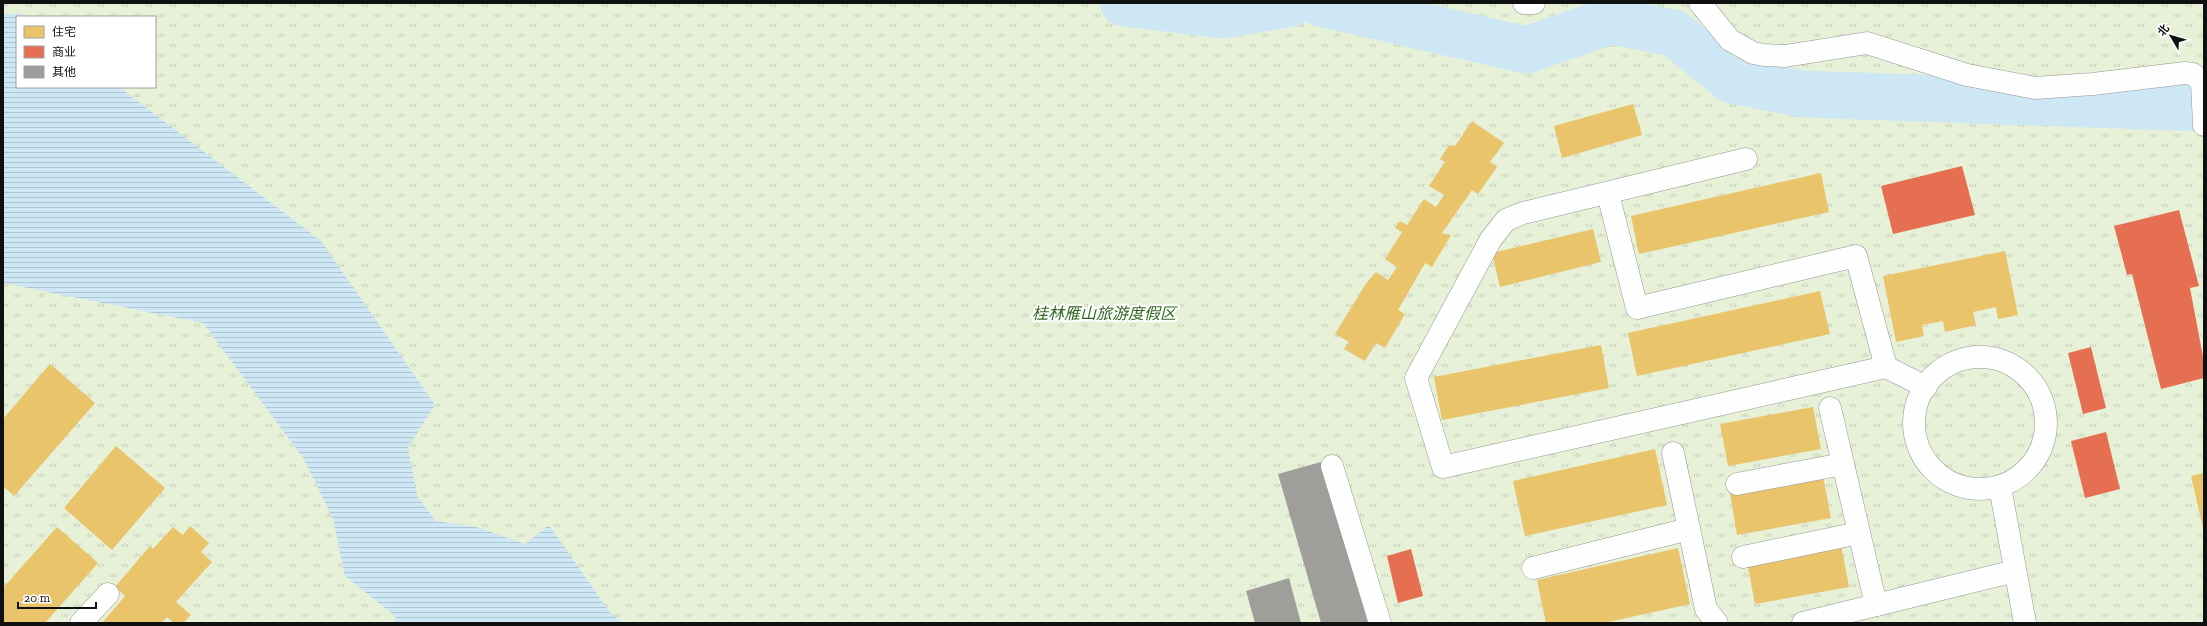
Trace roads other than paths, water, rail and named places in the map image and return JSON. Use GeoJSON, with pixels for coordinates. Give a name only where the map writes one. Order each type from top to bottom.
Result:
{"type":"FeatureCollection","features":[{"type":"Feature","properties":{"kind":"lane"},"geometry":{"type":"LineString","coordinates":[[1524,3],[1534,3]]}},
{"type":"Feature","properties":{"kind":"lane"},"geometry":{"type":"LineString","coordinates":[[1700,3],[1730,40],[1753,53],[1764,55],[1785,56],[1867,43],[1967,75],[2035,88],[2093,84],[2185,73],[2193,74],[2202,82],[2204,125]]}},
{"type":"Feature","properties":{"kind":"lane"},"geometry":{"type":"LineString","coordinates":[[1746,160],[1515,215],[1506,220],[1494,234],[1416,378],[1443,467],[1886,367],[1926,387]]}},
{"type":"Feature","properties":{"kind":"lane"},"geometry":{"type":"LineString","coordinates":[[1608,194],[1637,308],[1856,256],[1886,367]]}},
{"type":"Feature","properties":{"kind":"lane"},"geometry":{"type":"LineString","coordinates":[[1984,357],[2004,361],[2016,368],[2036,386],[2045,405],[2047,426],[2044,446],[2033,464],[2019,478],[2000,487],[1981,490],[1962,488],[1944,480],[1930,467],[1920,451],[1914,432],[1915,414],[1920,395],[1926,387],[1931,379],[1946,366],[1964,359],[1984,357]]}},
{"type":"Feature","properties":{"kind":"lane"},"geometry":{"type":"LineString","coordinates":[[1830,408],[1876,605]]}},
{"type":"Feature","properties":{"kind":"lane"},"geometry":{"type":"LineString","coordinates":[[1673,453],[1706,609],[1717,623]]}},
{"type":"Feature","properties":{"kind":"lane"},"geometry":{"type":"LineString","coordinates":[[1737,484],[1843,464]]}},
{"type":"Feature","properties":{"kind":"lane"},"geometry":{"type":"LineString","coordinates":[[1332,466],[1380,623]]}},
{"type":"Feature","properties":{"kind":"lane"},"geometry":{"type":"LineString","coordinates":[[2000,487],[2025,623]]}},
{"type":"Feature","properties":{"kind":"lane"},"geometry":{"type":"LineString","coordinates":[[1533,568],[1689,529]]}},
{"type":"Feature","properties":{"kind":"lane"},"geometry":{"type":"LineString","coordinates":[[1743,557],[1859,533]]}},
{"type":"Feature","properties":{"kind":"lane"},"geometry":{"type":"LineString","coordinates":[[1803,623],[2016,571]]}},
{"type":"Feature","properties":{"kind":"lane"},"geometry":{"type":"LineString","coordinates":[[81,623],[108,594]]}},
{"type":"Feature","properties":{"kind":"water"},"geometry":{"type":"Polygon","coordinates":[[[3,14],[23,14],[26,16],[16,16],[16,88],[120,88],[321,241],[435,405],[408,447],[417,496],[436,521],[476,527],[525,544],[549,525],[611,614],[623,623],[394,623],[396,617],[345,576],[333,519],[304,459],[203,323],[3,283],[3,14]]]}},
{"type":"Feature","properties":{"kind":"waterway"},"geometry":{"type":"LineString","coordinates":[[1124,3],[1223,15],[1292,3]]}},
{"type":"Feature","properties":{"kind":"waterway"},"geometry":{"type":"LineString","coordinates":[[1321,3],[1526,50],[1610,21],[1674,33],[1732,80],[1802,94],[2204,108]]}},
{"type":"Feature","properties":{"kind":"park label","name":"桂林雁山旅游度假区"},"geometry":{"type":"Point","coordinates":[1104,313]}}]}
